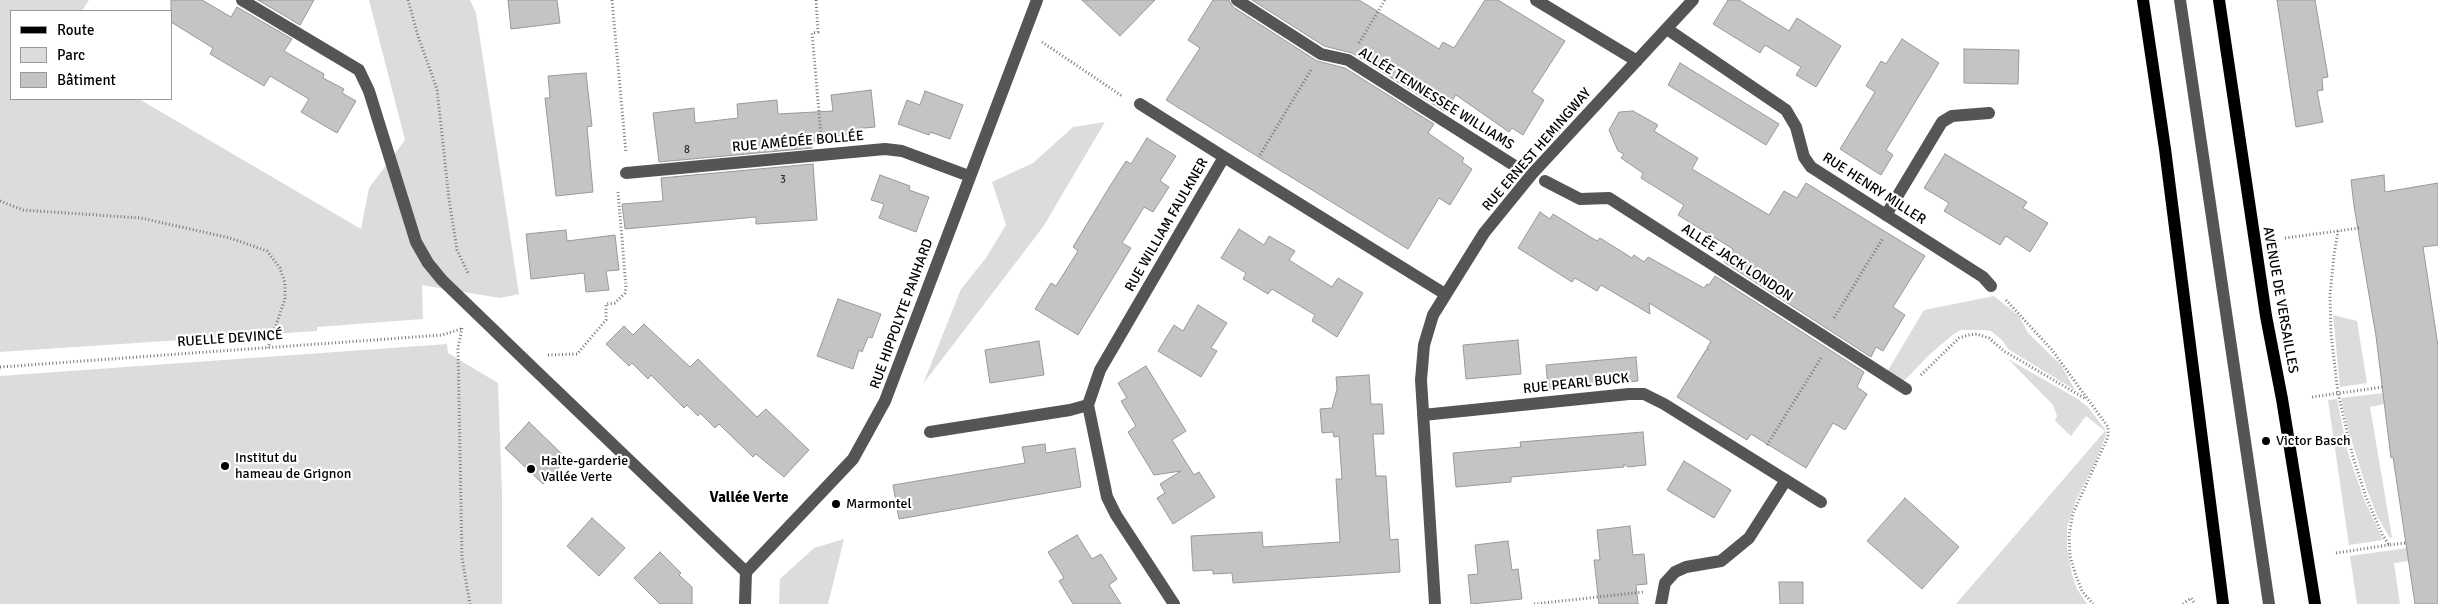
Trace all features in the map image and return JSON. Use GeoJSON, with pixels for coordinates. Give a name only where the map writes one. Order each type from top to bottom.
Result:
{"type":"FeatureCollection","features":[{"type":"Feature","properties":{"kind":"main road"},"geometry":{"type":"LineString","coordinates":[[2143,0],[2165,149],[2185,322],[2224,604]]}},
{"type":"Feature","properties":{"kind":"main road","name":"AVENUE DE VERSAILLES"},"geometry":{"type":"LineString","coordinates":[[2220,0],[2266,316],[2282,399],[2315,604]]}},
{"type":"Feature","properties":{"kind":"street"},"geometry":{"type":"LineString","coordinates":[[242,0],[360,70],[369,90],[416,242],[428,262],[442,280],[746,572],[745,604]]}},
{"type":"Feature","properties":{"kind":"street","name":"RUE HIPPOLYTE PANHARD"},"geometry":{"type":"LineString","coordinates":[[746,572],[853,459],[880,410],[1036,0]]}},
{"type":"Feature","properties":{"kind":"street","name":"ALLÉE TENNESSEE WILLIAMS"},"geometry":{"type":"LineString","coordinates":[[1236,0],[1320,54],[1348,60],[1515,166]]}},
{"type":"Feature","properties":{"kind":"street"},"geometry":{"type":"LineString","coordinates":[[1536,0],[1637,61]]}},
{"type":"Feature","properties":{"kind":"street","name":"RUE ERNEST HEMINGWAY"},"geometry":{"type":"LineString","coordinates":[[1435,604],[1421,380],[1424,345],[1433,314],[1484,233],[1532,174],[1693,0]]}},
{"type":"Feature","properties":{"kind":"street"},"geometry":{"type":"LineString","coordinates":[[2180,0],[2269,604]]}},
{"type":"Feature","properties":{"kind":"street","name":"RUE HENRY MILLER"},"geometry":{"type":"LineString","coordinates":[[1667,29],[1786,110],[1796,128],[1804,157],[1811,167],[1983,276],[1991,286]]}},
{"type":"Feature","properties":{"kind":"street"},"geometry":{"type":"LineString","coordinates":[[1140,104],[1224,158]]}},
{"type":"Feature","properties":{"kind":"street"},"geometry":{"type":"LineString","coordinates":[[1890,217],[1942,122],[1952,116],[1989,113]]}},
{"type":"Feature","properties":{"kind":"street","name":"RUE AMÉDÉE BOLLÉE"},"geometry":{"type":"LineString","coordinates":[[626,173],[885,149],[902,151],[969,176]]}},
{"type":"Feature","properties":{"kind":"street","name":"RUE WILLIAM FAULKNER"},"geometry":{"type":"LineString","coordinates":[[1088,405],[1100,370],[1224,158],[1445,294]]}},
{"type":"Feature","properties":{"kind":"street","name":"ALLÉE JACK LONDON"},"geometry":{"type":"LineString","coordinates":[[1546,182],[1580,199],[1609,198],[1906,389]]}},
{"type":"Feature","properties":{"kind":"street","name":"RUE PEARL BUCK"},"geometry":{"type":"LineString","coordinates":[[1423,415],[1644,394],[1664,404],[1821,502]]}},
{"type":"Feature","properties":{"kind":"street"},"geometry":{"type":"LineString","coordinates":[[930,432],[1070,410],[1088,405],[1107,497],[1116,515],[1174,604]]}},
{"type":"Feature","properties":{"kind":"street"},"geometry":{"type":"LineString","coordinates":[[1661,601],[1665,583],[1675,572],[1686,567],[1721,561],[1749,538],[1786,480]]}},
{"type":"Feature","properties":{"kind":"path"},"geometry":{"type":"LineString","coordinates":[[612,0],[617,81],[626,135],[626,173]]}},
{"type":"Feature","properties":{"kind":"path"},"geometry":{"type":"LineString","coordinates":[[816,0],[818,32],[812,33],[821,155]]}},
{"type":"Feature","properties":{"kind":"path"},"geometry":{"type":"LineString","coordinates":[[1348,60],[1385,0]]}},
{"type":"Feature","properties":{"kind":"path"},"geometry":{"type":"LineString","coordinates":[[1023,33],[1040,41],[1122,96],[1140,104]]}},
{"type":"Feature","properties":{"kind":"path"},"geometry":{"type":"LineString","coordinates":[[1249,173],[1320,54]]}},
{"type":"Feature","properties":{"kind":"path"},"geometry":{"type":"LineString","coordinates":[[0,201],[23,210],[141,218],[230,238],[267,251],[280,268],[285,291],[282,310],[268,348]]}},
{"type":"Feature","properties":{"kind":"path"},"geometry":{"type":"LineString","coordinates":[[542,360],[547,355],[577,354],[606,320],[606,304],[615,303],[625,293],[619,208]]}},
{"type":"Feature","properties":{"kind":"path"},"geometry":{"type":"LineString","coordinates":[[1756,462],[1827,338],[1890,217]]}},
{"type":"Feature","properties":{"kind":"path"},"geometry":{"type":"LineString","coordinates":[[2285,238],[2358,228]]}},
{"type":"Feature","properties":{"kind":"path"},"geometry":{"type":"LineString","coordinates":[[2338,231],[2330,295],[2331,334],[2338,393],[2351,449],[2366,497],[2389,545]]}},
{"type":"Feature","properties":{"kind":"path"},"geometry":{"type":"LineString","coordinates":[[1991,286],[2019,312],[2052,350],[2108,427],[2108,437],[2073,513],[2069,535],[2070,556],[2076,576],[2082,591],[2093,604]]}},
{"type":"Feature","properties":{"kind":"path","name":"RUELLE DEVINCÉ"},"geometry":{"type":"LineString","coordinates":[[0,367],[442,335],[461,329]]}},
{"type":"Feature","properties":{"kind":"path"},"geometry":{"type":"LineString","coordinates":[[1906,389],[1959,338],[1977,334],[1989,338],[2004,351],[2086,399]]}},
{"type":"Feature","properties":{"kind":"path"},"geometry":{"type":"LineString","coordinates":[[2312,396],[2383,387]]}},
{"type":"Feature","properties":{"kind":"path"},"geometry":{"type":"LineString","coordinates":[[2336,553],[2406,543]]}},
{"type":"Feature","properties":{"kind":"path"},"geometry":{"type":"LineString","coordinates":[[1534,604],[1645,591],[1661,601]]}},
{"type":"Feature","properties":{"kind":"path"},"geometry":{"type":"LineString","coordinates":[[2183,604],[2191,598],[2195,604]]}},
{"type":"Feature","properties":{"kind":"green space"},"geometry":{"type":"Polygon","coordinates":[[[0,0],[89,0],[83,10],[10,10],[10,100],[141,100],[361,229],[369,188],[405,140],[369,0],[470,0],[476,13],[519,294],[500,298],[422,285],[423,319],[317,327],[317,331],[0,352],[0,0]]]}},
{"type":"Feature","properties":{"kind":"green space"},"geometry":{"type":"Polygon","coordinates":[[[1105,122],[1043,227],[923,384],[961,289],[986,258],[1006,225],[992,182],[1033,163],[1073,127],[1105,122]]]}},
{"type":"Feature","properties":{"kind":"green space"},"geometry":{"type":"Polygon","coordinates":[[[1994,296],[2019,316],[2028,333],[2061,365],[2075,390],[2008,349],[2003,341],[1991,331],[1984,330],[1961,330],[1954,334],[1902,381],[1887,372],[1924,310],[1994,296]]]}},
{"type":"Feature","properties":{"kind":"green space"},"geometry":{"type":"Polygon","coordinates":[[[2333,315],[2357,321],[2367,383],[2340,387],[2333,315]]]}},
{"type":"Feature","properties":{"kind":"green space","name":"Institut du hameau de Grignon"},"geometry":{"type":"Polygon","coordinates":[[[447,344],[448,353],[498,383],[502,492],[502,604],[0,604],[0,376],[447,344]]]}},
{"type":"Feature","properties":{"kind":"green space"},"geometry":{"type":"Polygon","coordinates":[[[2008,359],[2076,398],[2088,407],[2105,429],[2106,435],[2096,461],[2076,500],[2067,528],[2067,547],[2072,574],[2077,589],[2087,604],[1956,604],[2105,431],[2086,416],[2071,436],[2055,421],[2057,416],[2053,405],[2008,359]]]}},
{"type":"Feature","properties":{"kind":"green space"},"geometry":{"type":"Polygon","coordinates":[[[2384,393],[2385,404],[2370,407],[2392,537],[2390,538],[2377,516],[2366,487],[2346,422],[2341,398],[2384,393]]]}},
{"type":"Feature","properties":{"kind":"green space"},"geometry":{"type":"Polygon","coordinates":[[[2337,399],[2348,453],[2364,499],[2383,540],[2349,545],[2328,400],[2337,399]]]}},
{"type":"Feature","properties":{"kind":"green space"},"geometry":{"type":"Polygon","coordinates":[[[844,539],[828,604],[779,604],[780,579],[814,548],[844,539]]]}},
{"type":"Feature","properties":{"kind":"green space"},"geometry":{"type":"Polygon","coordinates":[[[2407,548],[2409,561],[2394,563],[2400,604],[2357,604],[2350,556],[2407,548]]]}},
{"type":"Feature","properties":{"kind":"building"},"geometry":{"type":"Polygon","coordinates":[[[171,0],[202,0],[231,17],[237,7],[292,39],[284,51],[324,74],[323,78],[344,89],[342,93],[356,101],[337,133],[301,112],[309,99],[270,76],[264,86],[210,54],[213,48],[172,23],[171,0]]]}},
{"type":"Feature","properties":{"kind":"building"},"geometry":{"type":"Polygon","coordinates":[[[258,0],[314,0],[300,25],[258,0]]]}},
{"type":"Feature","properties":{"kind":"building"},"geometry":{"type":"Polygon","coordinates":[[[508,0],[557,0],[560,23],[511,29],[508,0]]]}},
{"type":"Feature","properties":{"kind":"building"},"geometry":{"type":"Polygon","coordinates":[[[1082,0],[1155,0],[1120,36],[1082,0]]]}},
{"type":"Feature","properties":{"kind":"building"},"geometry":{"type":"Polygon","coordinates":[[[1213,0],[1229,0],[1233,7],[1317,61],[1345,68],[1434,124],[1428,133],[1464,158],[1462,162],[1472,169],[1450,205],[1439,198],[1408,249],[1166,100],[1200,48],[1188,40],[1213,0]]]}},
{"type":"Feature","properties":{"kind":"building"},"geometry":{"type":"Polygon","coordinates":[[[1252,0],[1359,0],[1439,49],[1443,42],[1454,48],[1485,0],[1498,0],[1565,41],[1532,92],[1544,100],[1523,135],[1512,128],[1509,132],[1456,95],[1444,111],[1352,53],[1324,46],[1252,0]]]}},
{"type":"Feature","properties":{"kind":"building"},"geometry":{"type":"Polygon","coordinates":[[[1728,0],[1739,0],[1789,31],[1797,18],[1841,46],[1816,87],[1796,75],[1801,67],[1765,45],[1760,53],[1713,24],[1728,0]]]}},
{"type":"Feature","properties":{"kind":"building"},"geometry":{"type":"Polygon","coordinates":[[[2277,0],[2315,0],[2328,77],[2322,78],[2323,90],[2317,91],[2323,122],[2296,127],[2277,0]]]}},
{"type":"Feature","properties":{"kind":"building"},"geometry":{"type":"Polygon","coordinates":[[[1902,39],[1939,63],[1886,150],[1893,155],[1881,175],[1840,149],[1875,92],[1866,86],[1881,61],[1886,64],[1902,39]]]}},
{"type":"Feature","properties":{"kind":"building"},"geometry":{"type":"Polygon","coordinates":[[[1964,49],[2019,50],[2018,84],[1964,83],[1964,49]]]}},
{"type":"Feature","properties":{"kind":"building"},"geometry":{"type":"Polygon","coordinates":[[[1680,63],[1779,124],[1766,145],[1668,85],[1680,63]]]}},
{"type":"Feature","properties":{"kind":"building"},"geometry":{"type":"Polygon","coordinates":[[[586,73],[592,126],[587,127],[593,192],[556,196],[545,98],[550,98],[548,76],[586,73]]]}},
{"type":"Feature","properties":{"kind":"building"},"geometry":{"type":"Polygon","coordinates":[[[871,90],[875,127],[854,129],[855,134],[836,136],[837,139],[811,142],[812,148],[659,162],[653,113],[694,108],[695,123],[738,118],[737,104],[777,100],[778,114],[833,111],[831,95],[871,90]]]}},
{"type":"Feature","properties":{"kind":"building"},"geometry":{"type":"Polygon","coordinates":[[[925,91],[963,105],[950,139],[930,132],[929,135],[898,124],[907,100],[920,105],[925,91]]]}},
{"type":"Feature","properties":{"kind":"building"},"geometry":{"type":"Polygon","coordinates":[[[1633,111],[1658,125],[1654,131],[1698,158],[1692,169],[1769,215],[1784,191],[1797,198],[1806,183],[1925,256],[1893,307],[1905,315],[1883,351],[1876,347],[1871,357],[1724,262],[1733,249],[1678,215],[1684,205],[1641,178],[1643,173],[1621,158],[1624,154],[1618,151],[1609,130],[1619,112],[1633,111]]]}},
{"type":"Feature","properties":{"kind":"building"},"geometry":{"type":"Polygon","coordinates":[[[1147,138],[1176,156],[1160,181],[1169,187],[1153,212],[1144,207],[1122,243],[1131,248],[1078,335],[1035,309],[1051,283],[1056,286],[1078,251],[1073,247],[1126,161],[1131,164],[1147,138]]]}},
{"type":"Feature","properties":{"kind":"building"},"geometry":{"type":"Polygon","coordinates":[[[1945,154],[2027,202],[2023,208],[2048,223],[2030,252],[2006,236],[2000,245],[1944,211],[1949,203],[1924,188],[1945,154]]]}},
{"type":"Feature","properties":{"kind":"building"},"geometry":{"type":"Polygon","coordinates":[[[813,164],[817,220],[756,224],[756,217],[625,229],[622,204],[663,201],[661,178],[813,164]]]}},
{"type":"Feature","properties":{"kind":"building"},"geometry":{"type":"Polygon","coordinates":[[[880,175],[910,186],[909,190],[929,197],[916,232],[879,218],[884,204],[871,200],[880,175]]]}},
{"type":"Feature","properties":{"kind":"building"},"geometry":{"type":"Polygon","coordinates":[[[2384,175],[2385,192],[2438,183],[2438,245],[2423,247],[2438,346],[2438,604],[2415,604],[2393,457],[2391,458],[2376,336],[2354,206],[2351,180],[2384,175]]]}},
{"type":"Feature","properties":{"kind":"building"},"geometry":{"type":"Polygon","coordinates":[[[1540,212],[1550,219],[1553,214],[1597,241],[1600,238],[1632,258],[1634,255],[1644,262],[1648,257],[1704,288],[1707,284],[1709,285],[1715,276],[1864,372],[1857,387],[1867,394],[1845,430],[1833,423],[1806,468],[1751,434],[1747,440],[1677,397],[1706,350],[1709,349],[1707,348],[1711,341],[1649,303],[1650,314],[1601,285],[1597,291],[1575,278],[1572,282],[1518,248],[1540,212]]]}},
{"type":"Feature","properties":{"kind":"building"},"geometry":{"type":"Polygon","coordinates":[[[1239,229],[1264,245],[1269,236],[1295,251],[1289,260],[1332,287],[1338,278],[1363,293],[1337,337],[1312,321],[1315,315],[1272,289],[1268,294],[1243,279],[1246,273],[1221,258],[1239,229]]]}},
{"type":"Feature","properties":{"kind":"building"},"geometry":{"type":"Polygon","coordinates":[[[566,230],[567,241],[615,235],[619,270],[606,271],[609,290],[586,292],[584,273],[531,279],[526,234],[566,230]]]}},
{"type":"Feature","properties":{"kind":"building"},"geometry":{"type":"Polygon","coordinates":[[[838,299],[881,314],[872,338],[868,337],[862,352],[859,350],[853,369],[817,356],[838,299]]]}},
{"type":"Feature","properties":{"kind":"building"},"geometry":{"type":"Polygon","coordinates":[[[1198,305],[1227,323],[1211,348],[1217,351],[1201,377],[1158,351],[1174,325],[1183,331],[1198,305]]]}},
{"type":"Feature","properties":{"kind":"building"},"geometry":{"type":"Polygon","coordinates":[[[644,324],[690,367],[698,359],[757,417],[766,409],[809,450],[784,477],[756,454],[753,457],[719,424],[715,428],[700,413],[698,416],[687,405],[684,408],[651,375],[648,379],[632,363],[629,366],[606,344],[624,326],[633,335],[644,324]]]}},
{"type":"Feature","properties":{"kind":"building"},"geometry":{"type":"Polygon","coordinates":[[[1518,340],[1521,374],[1466,379],[1463,345],[1518,340]]]}},
{"type":"Feature","properties":{"kind":"building"},"geometry":{"type":"Polygon","coordinates":[[[1039,341],[1044,375],[990,383],[985,350],[1039,341]]]}},
{"type":"Feature","properties":{"kind":"building"},"geometry":{"type":"Polygon","coordinates":[[[1636,357],[1638,381],[1548,389],[1546,365],[1636,357]]]}},
{"type":"Feature","properties":{"kind":"building"},"geometry":{"type":"Polygon","coordinates":[[[1146,366],[1186,431],[1172,440],[1194,475],[1199,472],[1215,497],[1173,524],[1157,498],[1165,493],[1160,484],[1181,471],[1154,475],[1128,432],[1136,426],[1121,401],[1127,398],[1118,383],[1146,366]]]}},
{"type":"Feature","properties":{"kind":"building"},"geometry":{"type":"Polygon","coordinates":[[[1369,375],[1371,404],[1382,404],[1384,434],[1373,434],[1376,476],[1386,476],[1390,540],[1398,539],[1400,572],[1233,583],[1232,573],[1213,574],[1213,570],[1193,571],[1191,536],[1262,532],[1263,547],[1340,542],[1336,479],[1342,479],[1339,436],[1334,437],[1333,432],[1322,433],[1320,409],[1332,408],[1337,389],[1336,377],[1369,375]]]}},
{"type":"Feature","properties":{"kind":"building"},"geometry":{"type":"Polygon","coordinates":[[[529,422],[567,459],[543,484],[505,448],[529,422]]]}},
{"type":"Feature","properties":{"kind":"building"},"geometry":{"type":"Polygon","coordinates":[[[1643,432],[1646,465],[1628,467],[1624,464],[1624,467],[1511,477],[1511,482],[1456,487],[1453,453],[1521,447],[1520,442],[1643,432]]]}},
{"type":"Feature","properties":{"kind":"building"},"geometry":{"type":"Polygon","coordinates":[[[1045,444],[1046,453],[1075,448],[1081,487],[899,519],[893,485],[1025,463],[1022,447],[1045,444]]]}},
{"type":"Feature","properties":{"kind":"building"},"geometry":{"type":"Polygon","coordinates":[[[1684,461],[1731,490],[1714,518],[1667,490],[1684,461]]]}},
{"type":"Feature","properties":{"kind":"building"},"geometry":{"type":"Polygon","coordinates":[[[1905,498],[1959,547],[1922,589],[1867,541],[1905,498]]]}},
{"type":"Feature","properties":{"kind":"building"},"geometry":{"type":"Polygon","coordinates":[[[592,518],[625,548],[599,576],[567,546],[592,518]]]}},
{"type":"Feature","properties":{"kind":"building"},"geometry":{"type":"Polygon","coordinates":[[[1630,526],[1633,555],[1644,554],[1647,584],[1636,585],[1638,604],[1599,604],[1594,560],[1600,560],[1597,530],[1630,526]]]}},
{"type":"Feature","properties":{"kind":"building"},"geometry":{"type":"Polygon","coordinates":[[[1077,535],[1092,559],[1101,554],[1117,579],[1109,585],[1121,604],[1073,604],[1059,581],[1064,578],[1048,552],[1077,535]]]}},
{"type":"Feature","properties":{"kind":"building"},"geometry":{"type":"Polygon","coordinates":[[[1508,541],[1512,570],[1518,569],[1522,599],[1471,604],[1468,575],[1478,574],[1475,545],[1508,541]]]}},
{"type":"Feature","properties":{"kind":"building"},"geometry":{"type":"Polygon","coordinates":[[[660,552],[692,587],[692,604],[660,604],[634,578],[660,552]]]}},
{"type":"Feature","properties":{"kind":"building"},"geometry":{"type":"Polygon","coordinates":[[[1779,582],[1803,582],[1803,604],[1780,604],[1779,582]]]}},
{"type":"Feature","properties":{"kind":"place","name":"Victor Basch"},"geometry":{"type":"Point","coordinates":[2266,441]}},
{"type":"Feature","properties":{"kind":"place","name":"Institut du hameau de Grignon"},"geometry":{"type":"Point","coordinates":[225,466]}},
{"type":"Feature","properties":{"kind":"place","name":"Halte-garderie Vallée Verte"},"geometry":{"type":"Point","coordinates":[531,469]}},
{"type":"Feature","properties":{"kind":"place","name":"Marmontel"},"geometry":{"type":"Point","coordinates":[836,504]}},
{"type":"Feature","properties":{"kind":"district","name":"Vallée Verte"},"geometry":{"type":"Point","coordinates":[749,498]}}]}
